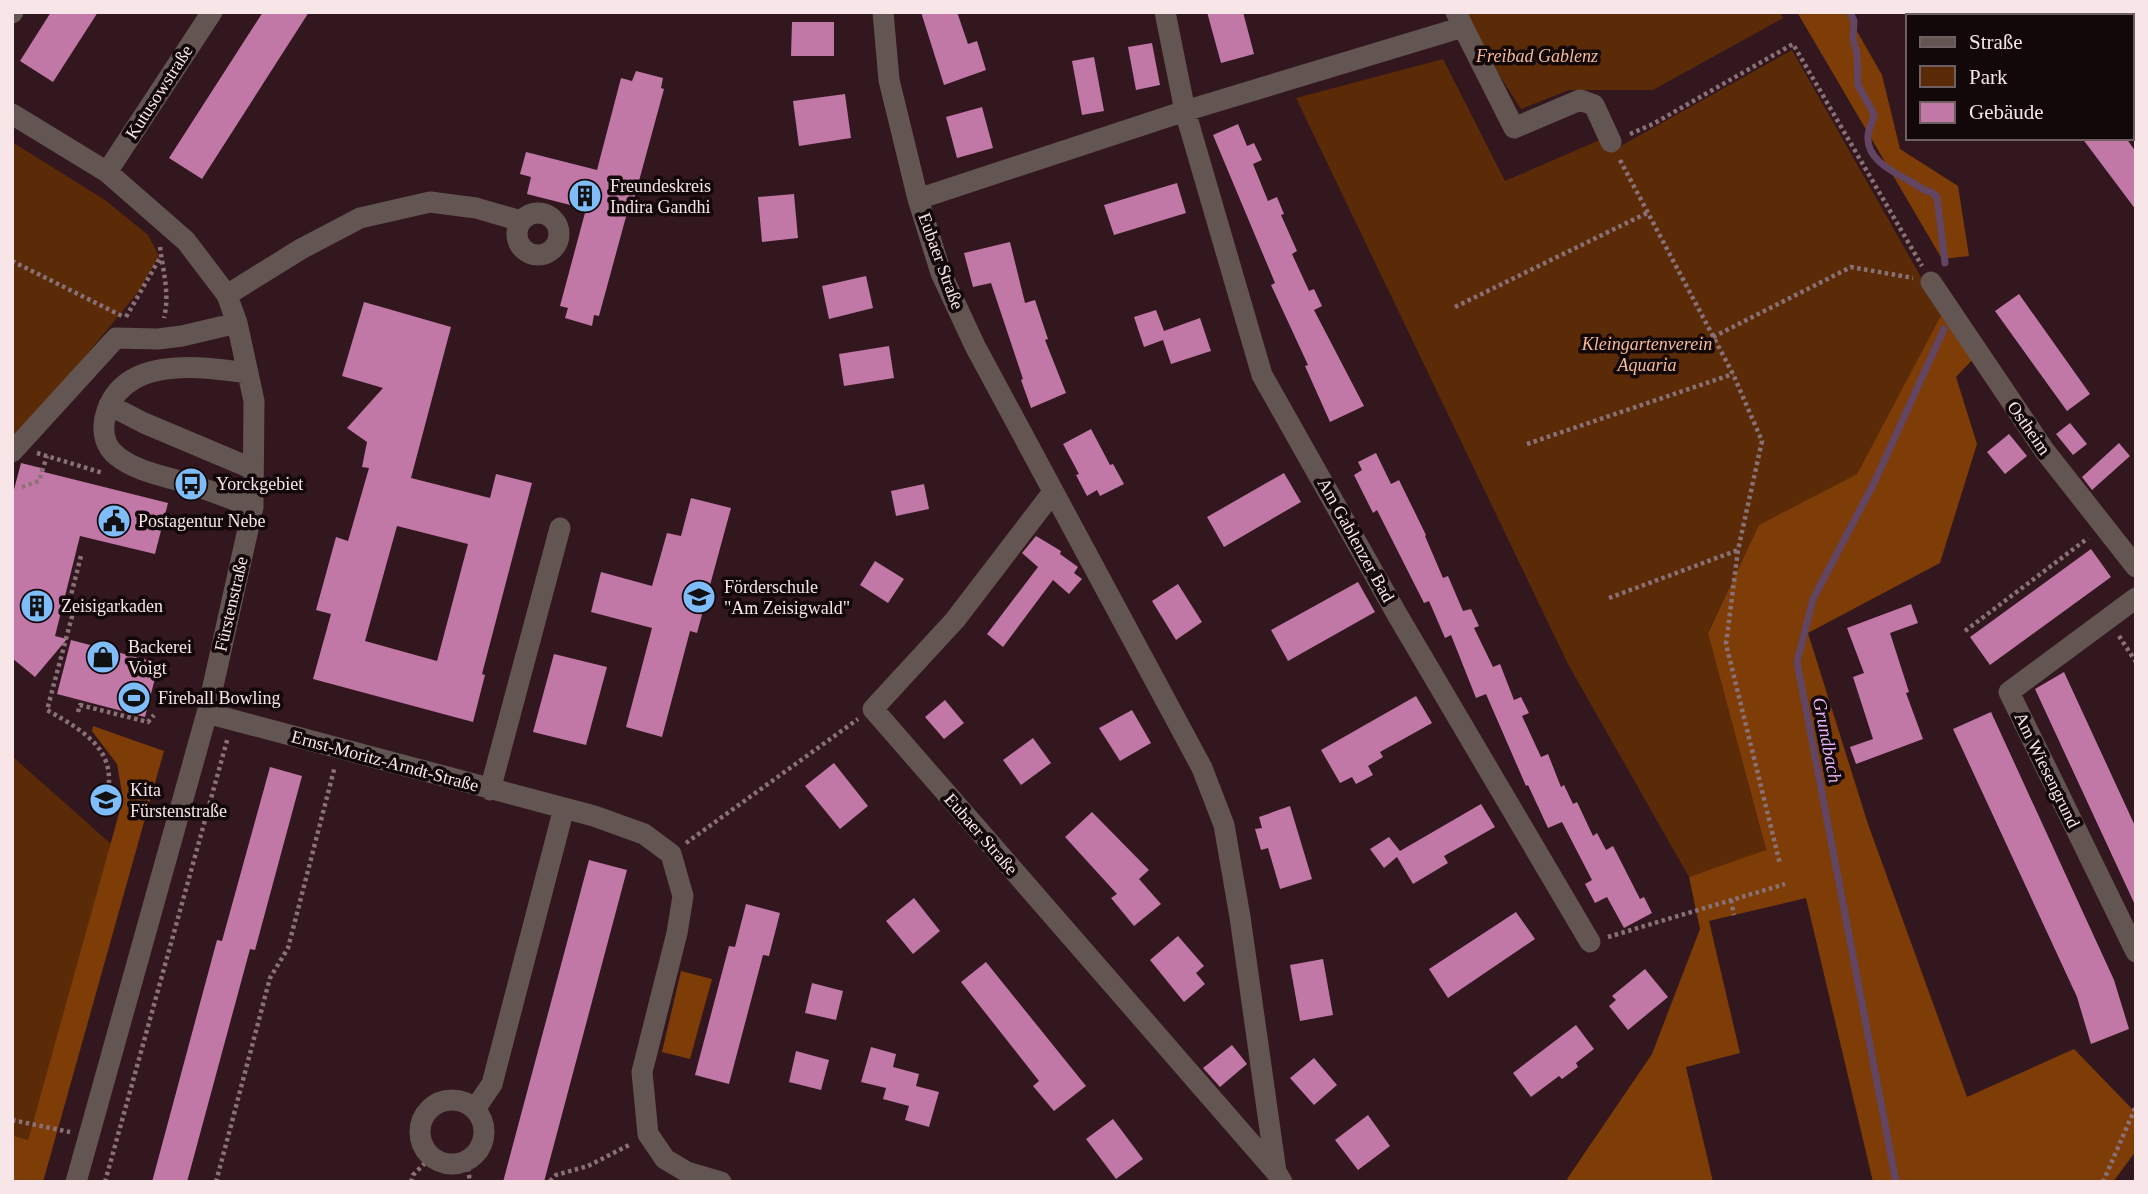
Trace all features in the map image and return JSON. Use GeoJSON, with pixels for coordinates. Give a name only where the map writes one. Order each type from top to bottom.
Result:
{"type":"FeatureCollection","features":[{"type":"Feature","properties":{"kind":"street","name":"Kutusowstraße"},"geometry":{"type":"LineString","coordinates":[[107,172],[212,12]]}},
{"type":"Feature","properties":{"kind":"street","name":"Eubaer Straße"},"geometry":{"type":"LineString","coordinates":[[883,12],[889,80],[918,199],[941,272],[969,334],[1052,492],[1202,768],[1224,825],[1279,1177]]}},
{"type":"Feature","properties":{"kind":"street","name":"Am Gablenzer Bad"},"geometry":{"type":"LineString","coordinates":[[1165,12],[1185,111],[1262,375],[1398,616],[1590,942]]}},
{"type":"Feature","properties":{"kind":"street"},"geometry":{"type":"LineString","coordinates":[[918,199],[1459,19],[1514,128],[1580,100],[1594,105],[1611,142]]}},
{"type":"Feature","properties":{"kind":"street","name":"Fürstenstraße"},"geometry":{"type":"LineString","coordinates":[[12,114],[107,172],[186,242],[227,295],[237,323],[254,401],[253,507],[207,713],[76,1182]]}},
{"type":"Feature","properties":{"kind":"street"},"geometry":{"type":"LineString","coordinates":[[227,295],[301,249],[360,218],[430,202],[476,208],[521,221]]}},
{"type":"Feature","properties":{"kind":"street","name":"Ostheim"},"geometry":{"type":"LineString","coordinates":[[1931,282],[2044,450],[2136,567]]}},
{"type":"Feature","properties":{"kind":"street"},"geometry":{"type":"LineString","coordinates":[[14,449],[121,328],[158,339],[237,323]]}},
{"type":"Feature","properties":{"kind":"street"},"geometry":{"type":"LineString","coordinates":[[248,373],[213,368],[164,368],[142,373],[111,398],[104,421],[107,448],[118,458],[139,468],[253,507]]}},
{"type":"Feature","properties":{"kind":"street"},"geometry":{"type":"LineString","coordinates":[[109,405],[144,423],[253,469]]}},
{"type":"Feature","properties":{"kind":"street"},"geometry":{"type":"LineString","coordinates":[[873,709],[955,620],[1052,492]]}},
{"type":"Feature","properties":{"kind":"street"},"geometry":{"type":"LineString","coordinates":[[490,790],[560,528]]}},
{"type":"Feature","properties":{"kind":"street","name":"Am Wiesengrund"},"geometry":{"type":"LineString","coordinates":[[2136,598],[2009,692],[2136,952]]}},
{"type":"Feature","properties":{"kind":"street","name":"Eubaer Straße"},"geometry":{"type":"LineString","coordinates":[[873,709],[1279,1177]]}},
{"type":"Feature","properties":{"kind":"street","name":"Ernst-Moritz-Arndt-Straße"},"geometry":{"type":"LineString","coordinates":[[207,713],[564,808],[644,834],[671,854]]}},
{"type":"Feature","properties":{"kind":"street"},"geometry":{"type":"LineString","coordinates":[[475,1109],[492,1084],[564,808]]}},
{"type":"Feature","properties":{"kind":"street"},"geometry":{"type":"LineString","coordinates":[[671,854],[684,896],[642,1072],[648,1135],[665,1158],[688,1172],[721,1182]]}},
{"type":"Feature","properties":{"kind":"street"},"geometry":{"type":"LineString","coordinates":[[457,1100],[475,1109],[481,1117],[484,1137],[469,1171],[430,1157],[424,1149],[419,1128],[428,1110],[436,1103],[457,1100]]}},
{"type":"Feature","properties":{"kind":"path"},"geometry":{"type":"LineString","coordinates":[[1780,864],[1726,644],[1738,550],[1762,441],[1733,374],[1611,142],[1653,124],[1793,44],[1931,282]]}},
{"type":"Feature","properties":{"kind":"path"},"geometry":{"type":"LineString","coordinates":[[1455,307],[1647,213]]}},
{"type":"Feature","properties":{"kind":"path"},"geometry":{"type":"LineString","coordinates":[[12,261],[121,328],[161,257]]}},
{"type":"Feature","properties":{"kind":"path"},"geometry":{"type":"LineString","coordinates":[[1713,337],[1851,267],[1931,282]]}},
{"type":"Feature","properties":{"kind":"path"},"geometry":{"type":"LineString","coordinates":[[1527,444],[1733,374]]}},
{"type":"Feature","properties":{"kind":"path"},"geometry":{"type":"LineString","coordinates":[[14,449],[112,476]]}},
{"type":"Feature","properties":{"kind":"path"},"geometry":{"type":"LineString","coordinates":[[22,487],[39,481],[47,456]]}},
{"type":"Feature","properties":{"kind":"path"},"geometry":{"type":"LineString","coordinates":[[1965,631],[2103,527]]}},
{"type":"Feature","properties":{"kind":"path"},"geometry":{"type":"LineString","coordinates":[[1609,598],[1738,550]]}},
{"type":"Feature","properties":{"kind":"path"},"geometry":{"type":"LineString","coordinates":[[81,556],[47,710],[84,731],[103,754],[107,762],[108,785],[102,812]]}},
{"type":"Feature","properties":{"kind":"path"},"geometry":{"type":"LineString","coordinates":[[2108,620],[2136,662]]}},
{"type":"Feature","properties":{"kind":"path"},"geometry":{"type":"LineString","coordinates":[[78,712],[80,705],[148,722],[154,715]]}},
{"type":"Feature","properties":{"kind":"path"},"geometry":{"type":"LineString","coordinates":[[671,854],[873,709]]}},
{"type":"Feature","properties":{"kind":"path"},"geometry":{"type":"LineString","coordinates":[[105,1182],[232,720]]}},
{"type":"Feature","properties":{"kind":"path"},"geometry":{"type":"LineString","coordinates":[[216,1182],[270,978],[288,948],[340,748]]}},
{"type":"Feature","properties":{"kind":"path"},"geometry":{"type":"LineString","coordinates":[[1625,933],[1785,884]]}},
{"type":"Feature","properties":{"kind":"path"},"geometry":{"type":"LineString","coordinates":[[1731,900],[1734,915]]}},
{"type":"Feature","properties":{"kind":"path"},"geometry":{"type":"LineString","coordinates":[[2103,1182],[2136,1106]]}},
{"type":"Feature","properties":{"kind":"path"},"geometry":{"type":"LineString","coordinates":[[12,1120],[89,1136]]}},
{"type":"Feature","properties":{"kind":"path"},"geometry":{"type":"LineString","coordinates":[[550,1181],[556,1175],[588,1166],[648,1135]]}},
{"type":"Feature","properties":{"kind":"path"},"geometry":{"type":"LineString","coordinates":[[411,1182],[412,1175],[430,1157]]}},
{"type":"Feature","properties":{"kind":"green space","name":"Freibad Gablenz"},"geometry":{"type":"Polygon","coordinates":[[[1462,12],[1780,12],[1783,18],[1653,90],[1569,90],[1521,109],[1468,26],[1462,12]]]}},
{"type":"Feature","properties":{"kind":"green space","name":"Kleingartenverein Aquaria"},"geometry":{"type":"Polygon","coordinates":[[[1792,50],[1942,314],[1857,474],[1759,526],[1708,632],[1766,851],[1689,877],[1568,664],[1296,98],[1443,59],[1505,181],[1602,139],[1610,152],[1792,50]]]}},
{"type":"Feature","properties":{"kind":"green space"},"geometry":{"type":"Polygon","coordinates":[[[12,142],[105,200],[148,235],[159,256],[139,291],[12,445],[12,142]]]}},
{"type":"Feature","properties":{"kind":"green space"},"geometry":{"type":"Polygon","coordinates":[[[12,756],[111,844],[28,1140],[12,1135],[12,756]]]}},
{"type":"Feature","properties":{"kind":"shaded area"},"geometry":{"type":"Polygon","coordinates":[[[1797,12],[1846,12],[1882,75],[1900,149],[1958,186],[1969,256],[1942,259],[1797,12]]]}},
{"type":"Feature","properties":{"kind":"shaded area"},"geometry":{"type":"Polygon","coordinates":[[[1946,306],[1976,356],[1956,377],[1977,444],[1940,563],[1808,633],[1868,824],[1967,1097],[2074,1049],[2136,1113],[2136,1151],[2113,1182],[1873,1182],[1806,898],[1709,921],[1740,1053],[1686,1067],[1713,1182],[1570,1182],[1567,1179],[1652,1054],[1700,929],[1689,877],[1766,850],[1708,633],[1759,525],[1857,474],[1946,306]]]}},
{"type":"Feature","properties":{"kind":"shaded area"},"geometry":{"type":"Polygon","coordinates":[[[93,726],[164,751],[43,1182],[12,1182],[12,1135],[28,1140],[123,799],[117,764],[92,731],[93,726]]]}},
{"type":"Feature","properties":{"kind":"shaded area"},"geometry":{"type":"Polygon","coordinates":[[[681,971],[712,979],[690,1059],[662,1052],[681,971]]]}},
{"type":"Feature","properties":{"kind":"building"},"geometry":{"type":"Polygon","coordinates":[[[51,12],[98,12],[53,82],[20,61],[51,12]]]}},
{"type":"Feature","properties":{"kind":"building"},"geometry":{"type":"Polygon","coordinates":[[[263,12],[309,12],[202,179],[169,158],[263,12]]]}},
{"type":"Feature","properties":{"kind":"building"},"geometry":{"type":"Polygon","coordinates":[[[921,12],[957,12],[968,44],[977,41],[986,70],[944,85],[921,12]]]}},
{"type":"Feature","properties":{"kind":"building"},"geometry":{"type":"Polygon","coordinates":[[[1207,12],[1243,12],[1254,54],[1221,63],[1207,12]]]}},
{"type":"Feature","properties":{"kind":"building"},"geometry":{"type":"Polygon","coordinates":[[[792,22],[834,22],[834,56],[791,56],[792,22]]]}},
{"type":"Feature","properties":{"kind":"building"},"geometry":{"type":"Polygon","coordinates":[[[1152,43],[1160,85],[1136,90],[1128,47],[1152,43]]]}},
{"type":"Feature","properties":{"kind":"building"},"geometry":{"type":"Polygon","coordinates":[[[1094,57],[1104,111],[1082,115],[1072,61],[1094,57]]]}},
{"type":"Feature","properties":{"kind":"building","name":"Freundeskreis Indira Gandhi"},"geometry":{"type":"Polygon","coordinates":[[[636,71],[663,78],[661,88],[664,89],[630,214],[627,213],[599,316],[594,315],[592,326],[565,318],[568,308],[560,306],[586,209],[527,194],[531,177],[520,174],[526,152],[597,170],[621,78],[632,81],[636,71]]]}},
{"type":"Feature","properties":{"kind":"building"},"geometry":{"type":"Polygon","coordinates":[[[845,94],[851,138],[799,146],[793,101],[845,94]]]}},
{"type":"Feature","properties":{"kind":"building"},"geometry":{"type":"Polygon","coordinates":[[[982,107],[993,148],[957,158],[946,117],[982,107]]]}},
{"type":"Feature","properties":{"kind":"building"},"geometry":{"type":"Polygon","coordinates":[[[1238,124],[1247,146],[1254,143],[1262,160],[1253,164],[1268,201],[1277,197],[1284,214],[1281,215],[1297,251],[1292,254],[1309,291],[1314,289],[1322,306],[1314,310],[1364,406],[1330,422],[1305,366],[1308,365],[1271,285],[1275,283],[1213,135],[1238,124]]]}},
{"type":"Feature","properties":{"kind":"building"},"geometry":{"type":"Polygon","coordinates":[[[2084,140],[2127,140],[2136,152],[2136,210],[2084,140]]]}},
{"type":"Feature","properties":{"kind":"building"},"geometry":{"type":"Polygon","coordinates":[[[1177,183],[1186,213],[1114,235],[1104,205],[1177,183]]]}},
{"type":"Feature","properties":{"kind":"building"},"geometry":{"type":"Polygon","coordinates":[[[794,194],[798,238],[762,242],[758,197],[794,194]]]}},
{"type":"Feature","properties":{"kind":"building"},"geometry":{"type":"Polygon","coordinates":[[[1010,242],[1025,303],[1035,300],[1048,339],[1045,340],[1066,393],[1031,408],[991,283],[973,287],[964,253],[1010,242]]]}},
{"type":"Feature","properties":{"kind":"building"},"geometry":{"type":"Polygon","coordinates":[[[866,276],[873,308],[829,319],[822,286],[866,276]]]}},
{"type":"Feature","properties":{"kind":"building"},"geometry":{"type":"Polygon","coordinates":[[[2019,294],[2090,394],[2067,411],[1995,311],[2019,294]]]}},
{"type":"Feature","properties":{"kind":"building"},"geometry":{"type":"Polygon","coordinates":[[[364,302],[451,327],[411,478],[490,498],[496,474],[532,483],[482,674],[485,675],[473,722],[313,679],[331,614],[316,610],[336,537],[348,541],[369,468],[362,467],[367,442],[347,428],[383,388],[342,376],[364,302]],[[397,526],[365,641],[437,661],[468,544],[397,526]]]}},
{"type":"Feature","properties":{"kind":"building"},"geometry":{"type":"Polygon","coordinates":[[[1156,310],[1164,331],[1200,318],[1211,351],[1171,364],[1163,340],[1144,347],[1134,317],[1156,310]]]}},
{"type":"Feature","properties":{"kind":"building"},"geometry":{"type":"Polygon","coordinates":[[[889,346],[894,378],[844,386],[839,354],[889,346]]]}},
{"type":"Feature","properties":{"kind":"building"},"geometry":{"type":"Polygon","coordinates":[[[2070,423],[2087,444],[2073,455],[2056,434],[2070,423]]]}},
{"type":"Feature","properties":{"kind":"building"},"geometry":{"type":"Polygon","coordinates":[[[1091,429],[1110,465],[1113,464],[1124,484],[1100,496],[1097,490],[1087,496],[1063,444],[1091,429]]]}},
{"type":"Feature","properties":{"kind":"building"},"geometry":{"type":"Polygon","coordinates":[[[2009,434],[2027,456],[2005,474],[1987,452],[2009,434]]]}},
{"type":"Feature","properties":{"kind":"building"},"geometry":{"type":"Polygon","coordinates":[[[2119,443],[2130,456],[2092,490],[2082,477],[2119,443]]]}},
{"type":"Feature","properties":{"kind":"building"},"geometry":{"type":"Polygon","coordinates":[[[1376,453],[1391,484],[1399,480],[1426,535],[1443,578],[1448,576],[1463,611],[1471,609],[1479,626],[1474,628],[1493,667],[1500,664],[1514,700],[1521,697],[1529,713],[1522,716],[1541,757],[1548,754],[1561,787],[1564,785],[1573,804],[1577,802],[1593,836],[1597,833],[1606,850],[1613,846],[1640,899],[1644,897],[1652,913],[1624,928],[1607,897],[1595,903],[1585,884],[1592,880],[1562,822],[1548,828],[1528,785],[1526,786],[1486,694],[1476,698],[1451,635],[1445,638],[1429,601],[1424,603],[1377,510],[1373,513],[1354,475],[1362,470],[1358,462],[1376,453]]]}},
{"type":"Feature","properties":{"kind":"building","name":"Zeisigarkaden"},"geometry":{"type":"Polygon","coordinates":[[[21,463],[41,468],[40,471],[168,503],[155,554],[80,536],[55,636],[67,639],[35,677],[12,658],[12,497],[21,463]]]}},
{"type":"Feature","properties":{"kind":"building"},"geometry":{"type":"Polygon","coordinates":[[[1284,473],[1301,502],[1224,547],[1207,517],[1284,473]]]}},
{"type":"Feature","properties":{"kind":"building"},"geometry":{"type":"Polygon","coordinates":[[[924,484],[929,509],[896,516],[891,491],[924,484]]]}},
{"type":"Feature","properties":{"kind":"building"},"geometry":{"type":"Polygon","coordinates":[[[691,498],[731,508],[697,633],[690,631],[662,737],[626,727],[652,628],[591,612],[601,572],[652,586],[667,533],[681,536],[691,498]]]}},
{"type":"Feature","properties":{"kind":"building"},"geometry":{"type":"Polygon","coordinates":[[[1036,536],[1061,551],[1060,554],[1078,567],[1074,573],[1082,579],[1069,594],[1053,580],[1003,647],[987,634],[1038,567],[1022,553],[1036,536]]]}},
{"type":"Feature","properties":{"kind":"building"},"geometry":{"type":"Polygon","coordinates":[[[2091,549],[2111,577],[1990,665],[1970,637],[2091,549]]]}},
{"type":"Feature","properties":{"kind":"building"},"geometry":{"type":"Polygon","coordinates":[[[875,561],[904,579],[888,603],[860,585],[875,561]]]}},
{"type":"Feature","properties":{"kind":"building"},"geometry":{"type":"Polygon","coordinates":[[[1358,582],[1375,612],[1288,661],[1271,630],[1358,582]]]}},
{"type":"Feature","properties":{"kind":"building"},"geometry":{"type":"Polygon","coordinates":[[[1178,584],[1202,622],[1176,640],[1152,601],[1178,584]]]}},
{"type":"Feature","properties":{"kind":"building"},"geometry":{"type":"Polygon","coordinates":[[[1911,604],[1918,623],[1890,633],[1909,692],[1906,693],[1923,739],[1856,764],[1850,747],[1873,739],[1853,677],[1864,673],[1847,628],[1911,604]]]}},
{"type":"Feature","properties":{"kind":"building","name":"Zeisigarkaden"},"geometry":{"type":"Polygon","coordinates":[[[71,640],[159,663],[145,717],[57,694],[71,640]]]}},
{"type":"Feature","properties":{"kind":"building"},"geometry":{"type":"Polygon","coordinates":[[[554,654],[607,667],[586,745],[533,732],[554,654]]]}},
{"type":"Feature","properties":{"kind":"building"},"geometry":{"type":"Polygon","coordinates":[[[2064,672],[2136,828],[2136,907],[2035,689],[2064,672]]]}},
{"type":"Feature","properties":{"kind":"building"},"geometry":{"type":"Polygon","coordinates":[[[1416,696],[1432,723],[1380,752],[1383,757],[1368,766],[1373,775],[1356,784],[1352,777],[1340,783],[1321,750],[1416,696]]]}},
{"type":"Feature","properties":{"kind":"building"},"geometry":{"type":"Polygon","coordinates":[[[945,700],[964,723],[944,739],[925,717],[945,700]]]}},
{"type":"Feature","properties":{"kind":"building"},"geometry":{"type":"Polygon","coordinates":[[[1132,710],[1151,743],[1120,761],[1099,728],[1132,710]]]}},
{"type":"Feature","properties":{"kind":"building"},"geometry":{"type":"Polygon","coordinates":[[[1991,712],[2114,980],[2129,1029],[2091,1044],[2077,997],[1953,729],[1991,712]]]}},
{"type":"Feature","properties":{"kind":"building"},"geometry":{"type":"Polygon","coordinates":[[[1033,738],[1051,763],[1021,785],[1003,760],[1033,738]]]}},
{"type":"Feature","properties":{"kind":"building"},"geometry":{"type":"Polygon","coordinates":[[[834,763],[868,806],[840,829],[805,786],[834,763]]]}},
{"type":"Feature","properties":{"kind":"building"},"geometry":{"type":"Polygon","coordinates":[[[270,767],[302,776],[255,950],[250,949],[187,1182],[152,1182],[217,940],[222,941],[270,767]]]}},
{"type":"Feature","properties":{"kind":"building"},"geometry":{"type":"Polygon","coordinates":[[[1481,804],[1495,827],[1444,856],[1448,863],[1413,884],[1397,857],[1384,868],[1370,849],[1389,837],[1400,851],[1481,804]]]}},
{"type":"Feature","properties":{"kind":"building"},"geometry":{"type":"Polygon","coordinates":[[[1290,806],[1312,879],[1280,889],[1268,848],[1261,850],[1255,829],[1262,828],[1259,817],[1290,806]]]}},
{"type":"Feature","properties":{"kind":"building"},"geometry":{"type":"Polygon","coordinates":[[[1092,812],[1149,870],[1139,879],[1161,904],[1134,926],[1111,898],[1117,894],[1065,837],[1092,812]]]}},
{"type":"Feature","properties":{"kind":"building"},"geometry":{"type":"Polygon","coordinates":[[[589,860],[627,870],[544,1182],[503,1182],[589,860]]]}},
{"type":"Feature","properties":{"kind":"building"},"geometry":{"type":"Polygon","coordinates":[[[914,898],[940,931],[913,954],[886,921],[914,898]]]}},
{"type":"Feature","properties":{"kind":"building"},"geometry":{"type":"Polygon","coordinates":[[[746,904],[780,913],[769,956],[763,955],[729,1084],[695,1075],[729,946],[735,947],[746,904]]]}},
{"type":"Feature","properties":{"kind":"building"},"geometry":{"type":"Polygon","coordinates":[[[1516,912],[1535,939],[1448,998],[1429,969],[1516,912]]]}},
{"type":"Feature","properties":{"kind":"building"},"geometry":{"type":"Polygon","coordinates":[[[1178,936],[1204,966],[1196,973],[1205,984],[1184,1002],[1150,960],[1178,936]]]}},
{"type":"Feature","properties":{"kind":"building"},"geometry":{"type":"Polygon","coordinates":[[[1323,959],[1333,1015],[1300,1021],[1290,965],[1323,959]]]}},
{"type":"Feature","properties":{"kind":"building"},"geometry":{"type":"Polygon","coordinates":[[[986,962],[1086,1086],[1054,1111],[1033,1086],[1039,1081],[961,982],[986,962]]]}},
{"type":"Feature","properties":{"kind":"building"},"geometry":{"type":"Polygon","coordinates":[[[1645,969],[1668,997],[1628,1030],[1609,1006],[1616,1000],[1612,996],[1645,969]]]}},
{"type":"Feature","properties":{"kind":"building"},"geometry":{"type":"Polygon","coordinates":[[[812,983],[843,991],[836,1020],[805,1013],[812,983]]]}},
{"type":"Feature","properties":{"kind":"building"},"geometry":{"type":"Polygon","coordinates":[[[1576,1025],[1594,1049],[1576,1063],[1578,1067],[1562,1079],[1559,1076],[1531,1097],[1513,1073],[1576,1025]]]}},
{"type":"Feature","properties":{"kind":"building"},"geometry":{"type":"Polygon","coordinates":[[[1232,1045],[1247,1064],[1220,1087],[1203,1068],[1232,1045]]]}},
{"type":"Feature","properties":{"kind":"building"},"geometry":{"type":"Polygon","coordinates":[[[871,1047],[896,1054],[893,1067],[919,1074],[916,1086],[939,1092],[929,1127],[905,1120],[909,1106],[883,1099],[886,1088],[861,1082],[871,1047]]]}},
{"type":"Feature","properties":{"kind":"building"},"geometry":{"type":"Polygon","coordinates":[[[796,1051],[829,1060],[821,1090],[789,1082],[796,1051]]]}},
{"type":"Feature","properties":{"kind":"building"},"geometry":{"type":"Polygon","coordinates":[[[1314,1058],[1337,1085],[1314,1105],[1290,1078],[1314,1058]]]}},
{"type":"Feature","properties":{"kind":"building"},"geometry":{"type":"Polygon","coordinates":[[[1368,1115],[1390,1146],[1358,1170],[1335,1140],[1368,1115]]]}},
{"type":"Feature","properties":{"kind":"building"},"geometry":{"type":"Polygon","coordinates":[[[1113,1119],[1143,1159],[1116,1179],[1086,1139],[1113,1119]]]}},
{"type":"Feature","properties":{"kind":"waterway","name":"Grundbach"},"geometry":{"type":"LineString","coordinates":[[1850,12],[1854,21],[1853,39],[1857,54],[1858,85],[1874,114],[1868,135],[1869,145],[1880,162],[1937,197],[1945,263]]}},
{"type":"Feature","properties":{"kind":"waterway","name":"Grundbach"},"geometry":{"type":"LineString","coordinates":[[1896,1182],[1797,662],[1813,599],[1874,483],[1944,329]]}},
{"type":"Feature","properties":{"kind":"place","name":"Freundeskreis Indira Gandhi"},"geometry":{"type":"Point","coordinates":[585,196]}},
{"type":"Feature","properties":{"kind":"place","name":"Yorckgebiet"},"geometry":{"type":"Point","coordinates":[191,484]}},
{"type":"Feature","properties":{"kind":"place","name":"Postagentur Nebe"},"geometry":{"type":"Point","coordinates":[114,521]}},
{"type":"Feature","properties":{"kind":"place","name":"Förderschule \"Am Zeisigwald\""},"geometry":{"type":"Point","coordinates":[699,597]}},
{"type":"Feature","properties":{"kind":"place","name":"Zeisigarkaden"},"geometry":{"type":"Point","coordinates":[37,606]}},
{"type":"Feature","properties":{"kind":"place","name":"Backerei Voigt"},"geometry":{"type":"Point","coordinates":[103,657]}},
{"type":"Feature","properties":{"kind":"place","name":"Fireball Bowling"},"geometry":{"type":"Point","coordinates":[134,698]}},
{"type":"Feature","properties":{"kind":"place","name":"Kita Fürstenstraße"},"geometry":{"type":"Point","coordinates":[106,800]}}]}
